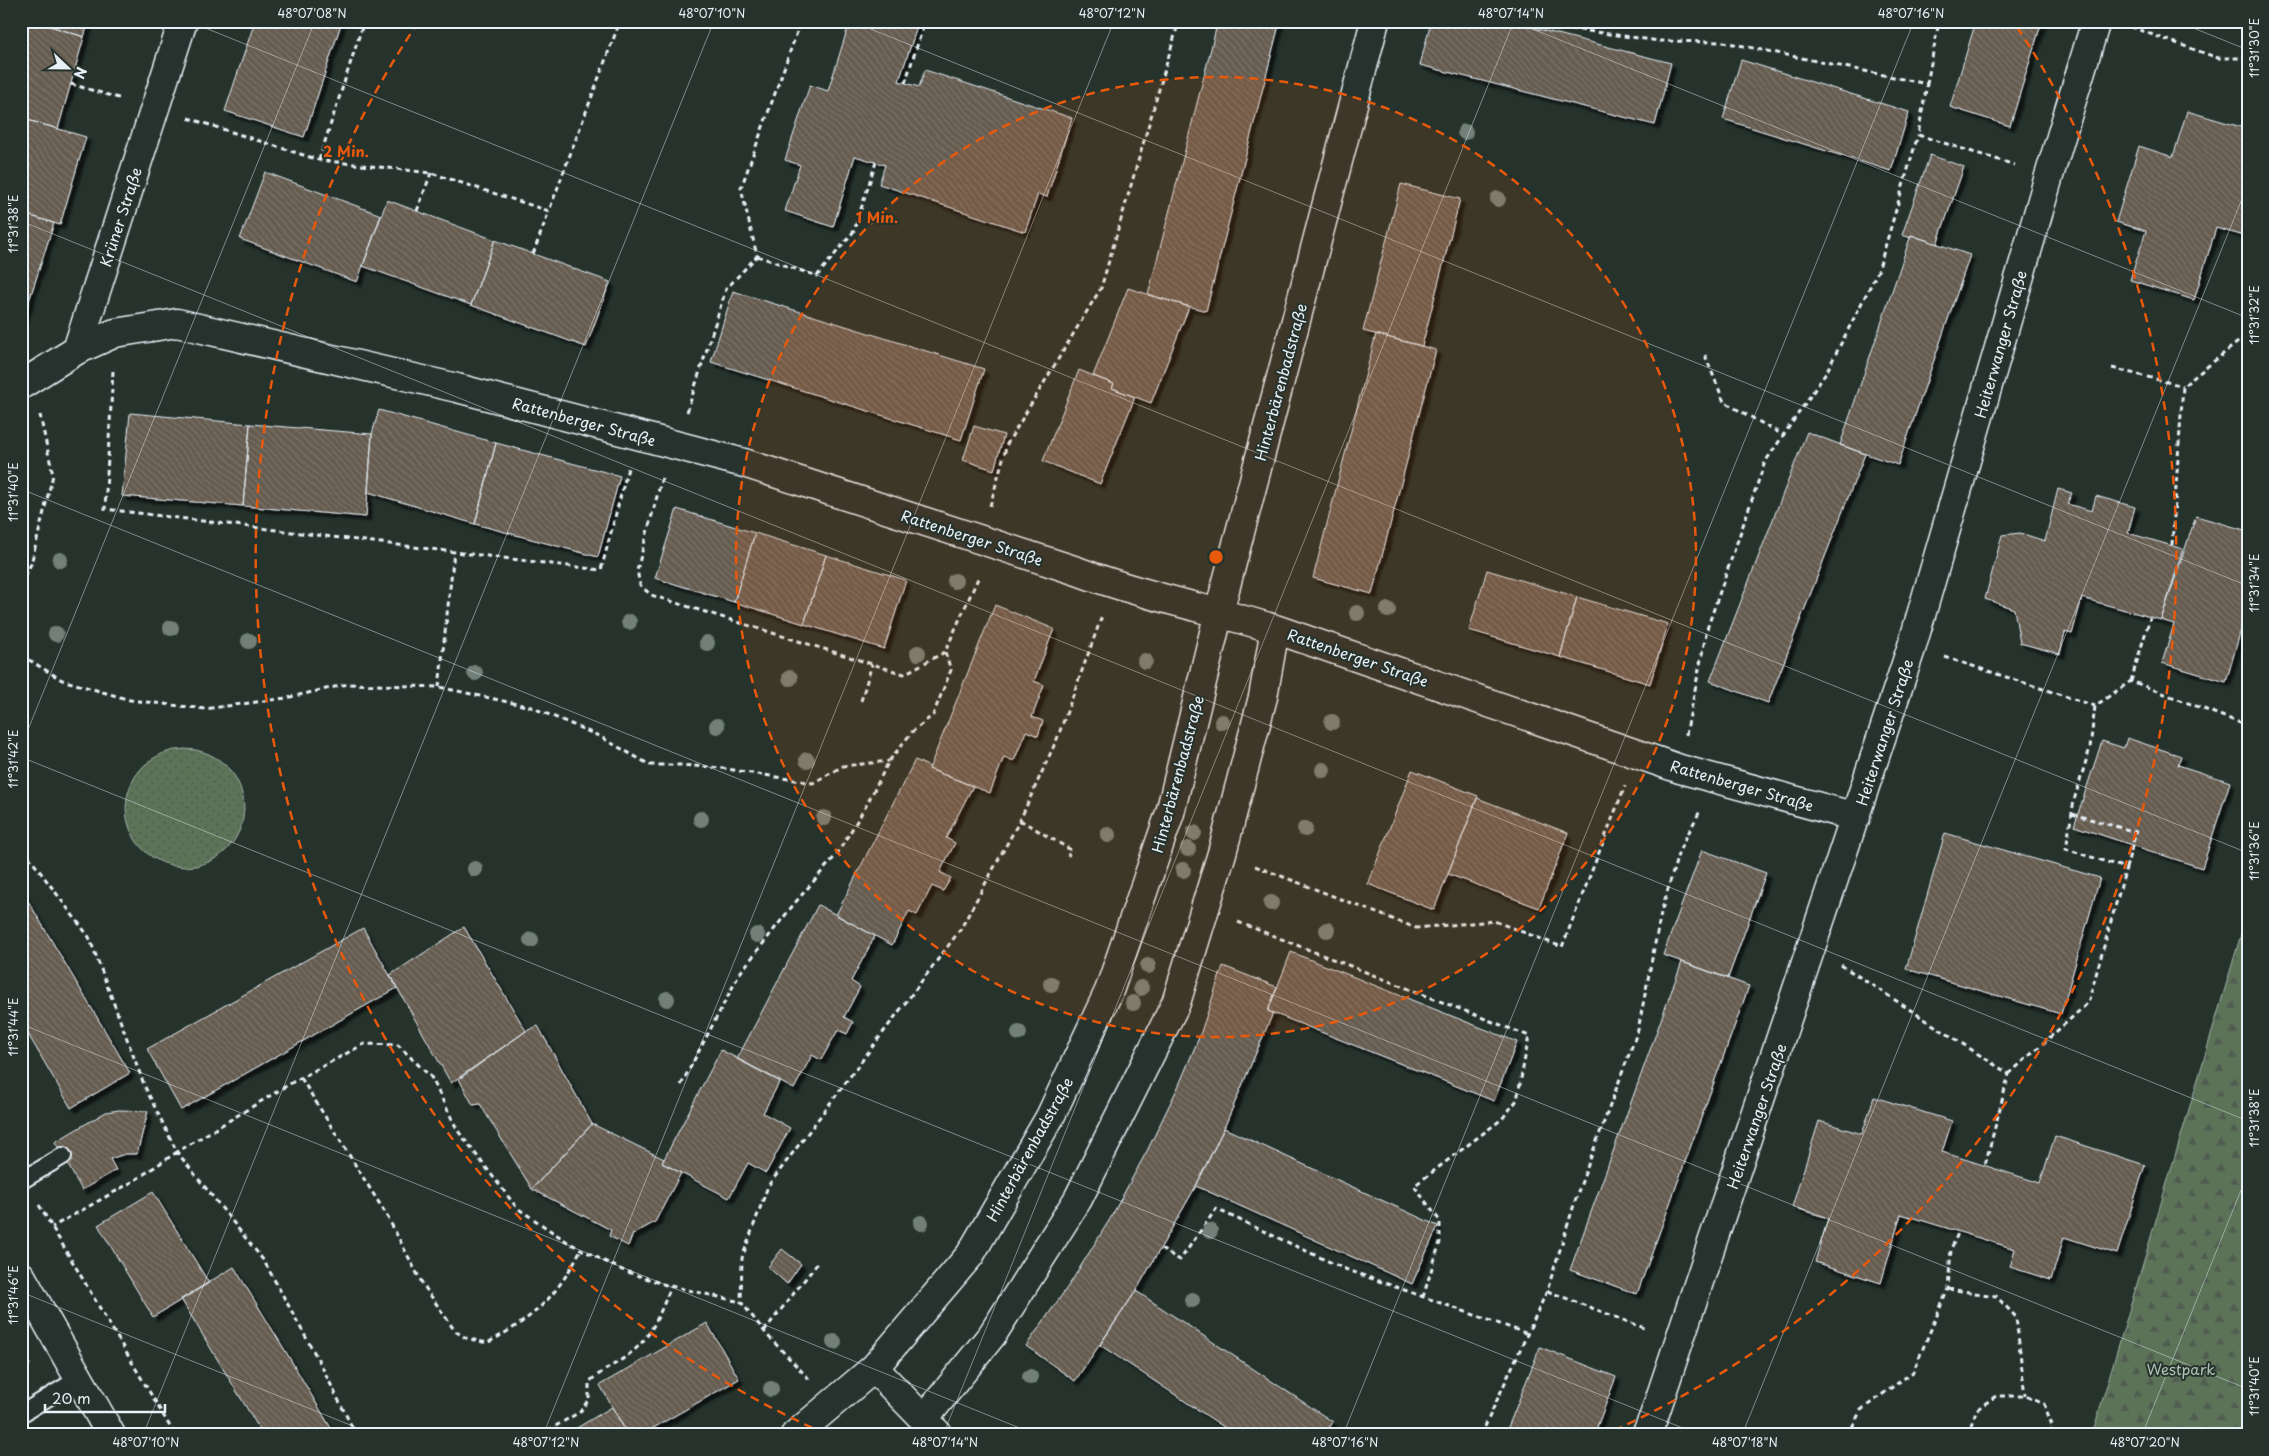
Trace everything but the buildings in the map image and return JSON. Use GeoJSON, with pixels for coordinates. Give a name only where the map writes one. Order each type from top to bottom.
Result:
{"type":"FeatureCollection","features":[{"type":"Feature","properties":{"kind":"street","name":"Krüner Straße"},"geometry":{"type":"LineString","coordinates":[[77,350],[183,21]]}},
{"type":"Feature","properties":{"kind":"street","name":"Hinterbärenbadstraße"},"geometry":{"type":"LineString","coordinates":[[795,1435],[833,1405],[874,1368],[970,1255],[1050,1117],[1109,991],[1170,813],[1219,612],[1375,21]]}},
{"type":"Feature","properties":{"kind":"street","name":"Heiterwanger Straße"},"geometry":{"type":"LineString","coordinates":[[1646,1435],[1680,1341],[1813,947],[1912,646],[2049,176],[2109,23]]}},
{"type":"Feature","properties":{"kind":"street","name":"Rattenberger Straße"},"geometry":{"type":"LineString","coordinates":[[77,350],[115,333],[177,323],[437,383],[744,463],[1114,585],[1219,612],[1275,629],[1680,768],[1856,818]]}},
{"type":"Feature","properties":{"kind":"street"},"geometry":{"type":"LineString","coordinates":[[26,381],[77,350]]}},
{"type":"Feature","properties":{"kind":"street"},"geometry":{"type":"LineString","coordinates":[[874,1368],[932,1426],[1078,1199],[1176,1004],[1222,853],[1263,697],[1275,629]]}},
{"type":"Feature","properties":{"kind":"street"},"geometry":{"type":"LineString","coordinates":[[21,1276],[111,1435]]}},
{"type":"Feature","properties":{"kind":"lane"},"geometry":{"type":"LineString","coordinates":[[23,1180],[63,1156]]}},
{"type":"Feature","properties":{"kind":"lane"},"geometry":{"type":"LineString","coordinates":[[21,1414],[78,1379]]}},
{"type":"Feature","properties":{"kind":"path"},"geometry":{"type":"LineString","coordinates":[[319,160],[364,21]]}},
{"type":"Feature","properties":{"kind":"path"},"geometry":{"type":"LineString","coordinates":[[533,254],[620,21]]}},
{"type":"Feature","properties":{"kind":"path"},"geometry":{"type":"LineString","coordinates":[[757,256],[741,188],[801,21]]}},
{"type":"Feature","properties":{"kind":"path"},"geometry":{"type":"LineString","coordinates":[[905,83],[924,21]]}},
{"type":"Feature","properties":{"kind":"path"},"geometry":{"type":"LineString","coordinates":[[1146,21],[1177,29]]}},
{"type":"Feature","properties":{"kind":"path"},"geometry":{"type":"LineString","coordinates":[[681,1085],[740,973],[794,904],[837,854],[866,806],[889,761],[912,732],[933,715],[951,670],[945,652],[986,542],[1007,444],[1101,288],[1179,21]]}},
{"type":"Feature","properties":{"kind":"path"},"geometry":{"type":"LineString","coordinates":[[1535,21],[1559,27],[1659,41],[1724,42],[1927,84]]}},
{"type":"Feature","properties":{"kind":"path"},"geometry":{"type":"LineString","coordinates":[[1559,27],[1561,21]]}},
{"type":"Feature","properties":{"kind":"path"},"geometry":{"type":"LineString","coordinates":[[1680,768],[1707,629],[1765,462],[1826,373],[1878,271],[1918,135],[1939,21]]}},
{"type":"Feature","properties":{"kind":"path"},"geometry":{"type":"LineString","coordinates":[[2109,23],[2218,58],[2248,58]]}},
{"type":"Feature","properties":{"kind":"path"},"geometry":{"type":"LineString","coordinates":[[71,84],[155,108],[319,160],[431,173],[549,211]]}},
{"type":"Feature","properties":{"kind":"path"},"geometry":{"type":"LineString","coordinates":[[1918,135],[2049,176]]}},
{"type":"Feature","properties":{"kind":"path"},"geometry":{"type":"LineString","coordinates":[[757,256],[817,276],[854,231],[876,162]]}},
{"type":"Feature","properties":{"kind":"path"},"geometry":{"type":"LineString","coordinates":[[416,211],[431,173]]}},
{"type":"Feature","properties":{"kind":"path"},"geometry":{"type":"LineString","coordinates":[[757,256],[726,289],[689,408],[671,444],[637,570],[640,586],[651,595],[904,674],[945,652]]}},
{"type":"Feature","properties":{"kind":"path"},"geometry":{"type":"LineString","coordinates":[[115,333],[105,509],[601,570],[637,435]]}},
{"type":"Feature","properties":{"kind":"path"},"geometry":{"type":"LineString","coordinates":[[2172,545],[2183,386],[2248,334]]}},
{"type":"Feature","properties":{"kind":"path"},"geometry":{"type":"LineString","coordinates":[[1705,355],[1724,402],[1783,435]]}},
{"type":"Feature","properties":{"kind":"path"},"geometry":{"type":"LineString","coordinates":[[2112,368],[2183,386]]}},
{"type":"Feature","properties":{"kind":"path"},"geometry":{"type":"LineString","coordinates":[[21,584],[31,564],[53,475],[26,381]]}},
{"type":"Feature","properties":{"kind":"path"},"geometry":{"type":"LineString","coordinates":[[439,687],[454,552]]}},
{"type":"Feature","properties":{"kind":"path"},"geometry":{"type":"LineString","coordinates":[[741,1302],[742,1258],[768,1186],[960,930],[1020,820],[1057,739],[1114,585]]}},
{"type":"Feature","properties":{"kind":"path"},"geometry":{"type":"LineString","coordinates":[[2126,868],[2066,849],[2074,800],[2090,748],[2095,706],[2131,681],[2150,618]]}},
{"type":"Feature","properties":{"kind":"path"},"geometry":{"type":"LineString","coordinates":[[1912,646],[2095,706]]}},
{"type":"Feature","properties":{"kind":"path"},"geometry":{"type":"LineString","coordinates":[[21,655],[62,680],[130,700],[205,708],[286,698],[348,684],[439,687],[530,707],[599,736],[650,765],[721,768],[813,783],[843,766],[889,761]]}},
{"type":"Feature","properties":{"kind":"path"},"geometry":{"type":"LineString","coordinates":[[860,700],[872,664]]}},
{"type":"Feature","properties":{"kind":"path"},"geometry":{"type":"LineString","coordinates":[[2131,681],[2248,726]]}},
{"type":"Feature","properties":{"kind":"path"},"geometry":{"type":"LineString","coordinates":[[1222,853],[1416,928],[1494,921],[1562,947],[1638,754]]}},
{"type":"Feature","properties":{"kind":"path"},"geometry":{"type":"LineString","coordinates":[[1481,1435],[1547,1291],[1578,1192],[1638,1030],[1661,913],[1679,851],[1716,779]]}},
{"type":"Feature","properties":{"kind":"path"},"geometry":{"type":"LineString","coordinates":[[1985,1166],[2008,1074],[2088,1003],[2136,832],[2072,814]]}},
{"type":"Feature","properties":{"kind":"path"},"geometry":{"type":"LineString","coordinates":[[1020,820],[1072,850],[1068,856]]}},
{"type":"Feature","properties":{"kind":"path"},"geometry":{"type":"LineString","coordinates":[[21,851],[29,857],[89,937],[145,1087],[178,1152],[264,1261],[320,1363],[356,1435]]}},
{"type":"Feature","properties":{"kind":"path"},"geometry":{"type":"LineString","coordinates":[[1206,909],[1528,1036],[1517,1100],[1502,1119],[1414,1186],[1440,1221],[1440,1242],[1423,1297]]}},
{"type":"Feature","properties":{"kind":"path"},"geometry":{"type":"LineString","coordinates":[[1813,947],[2008,1074]]}},
{"type":"Feature","properties":{"kind":"path"},"geometry":{"type":"LineString","coordinates":[[52,1227],[132,1182],[301,1078],[364,1044],[398,1045],[431,1077],[458,1131],[517,1208],[581,1249],[622,1270],[671,1286],[741,1302],[833,1405]]}},
{"type":"Feature","properties":{"kind":"path"},"geometry":{"type":"LineString","coordinates":[[301,1078],[386,1214],[422,1283],[456,1331],[466,1338],[487,1342],[532,1315],[553,1295],[571,1270],[581,1249]]}},
{"type":"Feature","properties":{"kind":"path"},"geometry":{"type":"LineString","coordinates":[[23,1180],[175,1435]]}},
{"type":"Feature","properties":{"kind":"path"},"geometry":{"type":"LineString","coordinates":[[1160,1249],[1180,1260],[1216,1209],[1345,1269],[1528,1334]]}},
{"type":"Feature","properties":{"kind":"path"},"geometry":{"type":"LineString","coordinates":[[1848,1435],[1861,1410],[1913,1372],[1948,1289],[1952,1249],[1958,1231]]}},
{"type":"Feature","properties":{"kind":"path"},"geometry":{"type":"LineString","coordinates":[[764,1330],[817,1264]]}},
{"type":"Feature","properties":{"kind":"path"},"geometry":{"type":"LineString","coordinates":[[540,1435],[580,1412],[589,1399],[590,1382],[597,1375],[630,1354],[653,1329],[671,1286]]}},
{"type":"Feature","properties":{"kind":"path"},"geometry":{"type":"LineString","coordinates":[[1948,1289],[1996,1296],[2016,1317],[2025,1396]]}},
{"type":"Feature","properties":{"kind":"path"},"geometry":{"type":"LineString","coordinates":[[1547,1291],[1680,1341]]}},
{"type":"Feature","properties":{"kind":"path"},"geometry":{"type":"LineString","coordinates":[[1970,1435],[1976,1410],[1996,1396],[2025,1396],[2044,1404],[2052,1425],[2050,1435]]}},
{"type":"Feature","properties":{"kind":"green space"},"geometry":{"type":"Polygon","coordinates":[[[185,749],[208,753],[227,766],[240,785],[244,808],[240,831],[227,850],[208,863],[185,867],[162,863],[143,850],[130,831],[126,808],[130,785],[143,766],[162,753],[185,749]]]}},
{"type":"Feature","properties":{"kind":"green space","name":"Westpark"},"geometry":{"type":"Polygon","coordinates":[[[2248,911],[2248,1435],[2092,1435],[2248,911]]]}}]}
